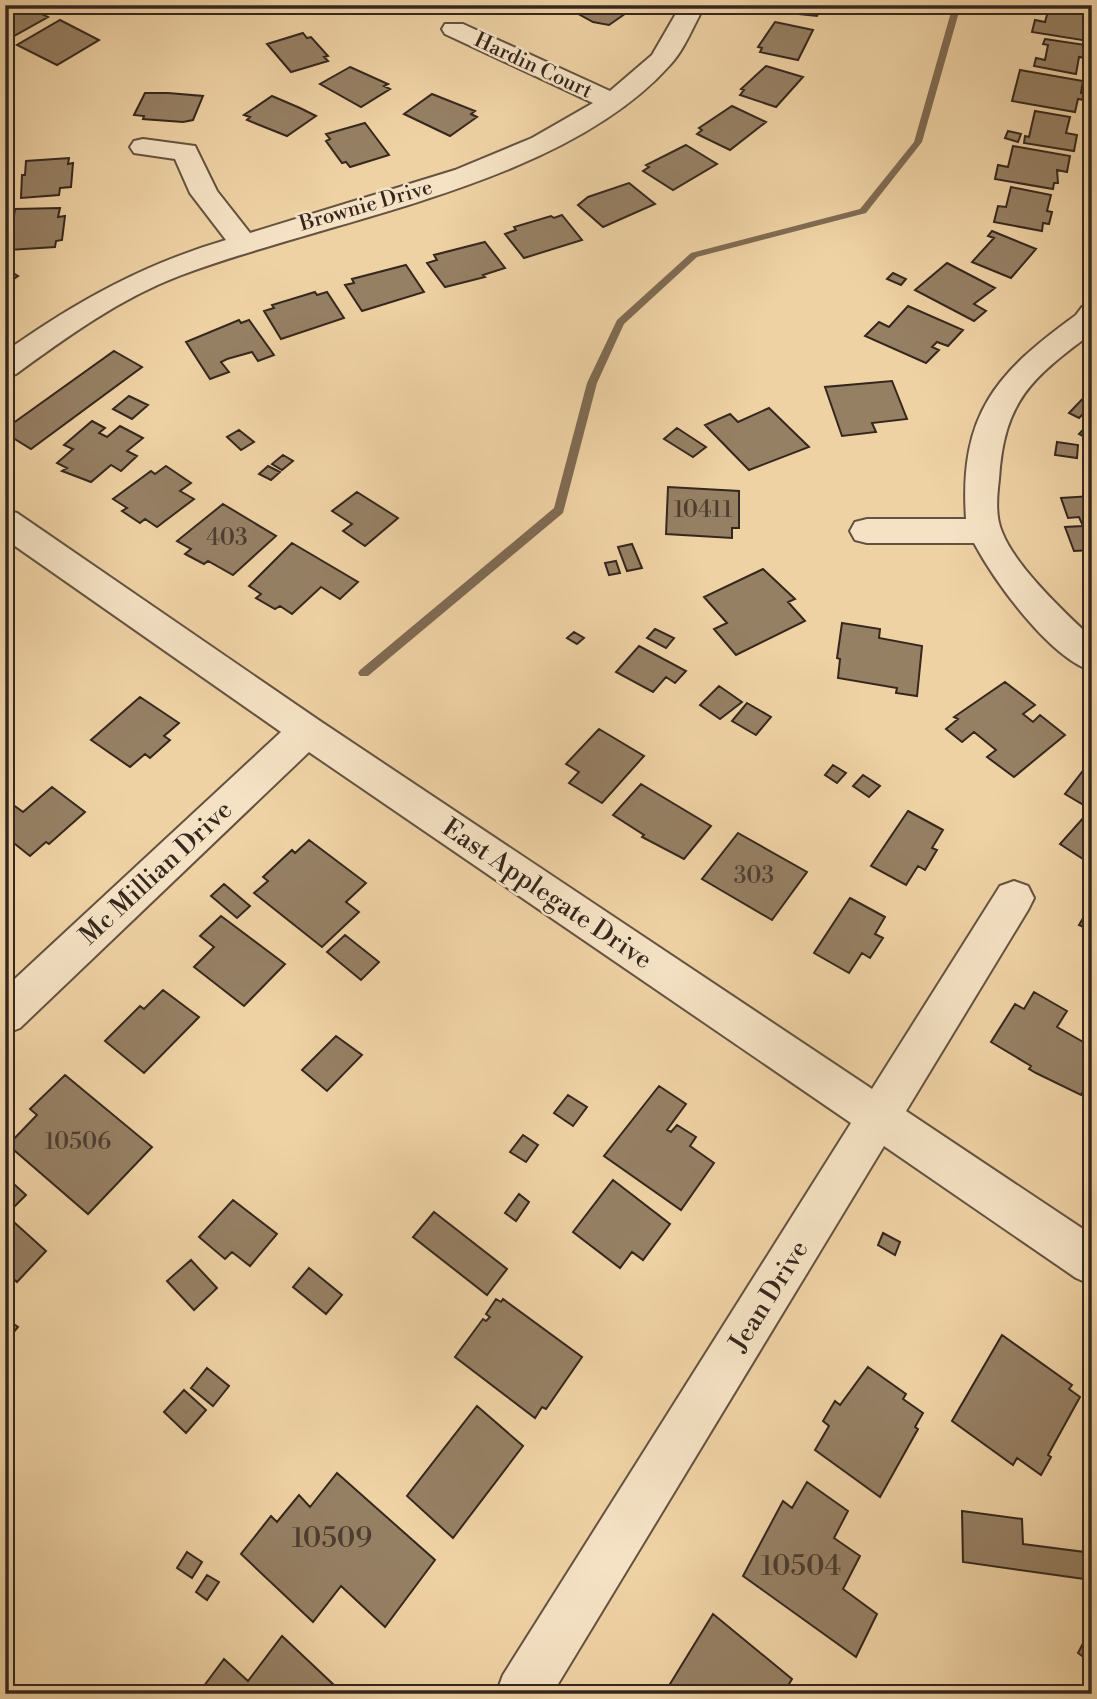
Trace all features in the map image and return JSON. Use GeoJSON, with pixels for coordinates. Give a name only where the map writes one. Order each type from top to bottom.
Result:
{"type":"FeatureCollection","features":[{"type":"Feature","properties":{"kind":"street","name":"Brownie Drive"},"geometry":{"type":"LineString","coordinates":[[5,366],[105,300],[166,270],[243,243],[458,178],[563,135],[612,102],[658,65],[688,23],[693,5]]}},
{"type":"Feature","properties":{"kind":"street","name":"Hardin Court"},"geometry":{"type":"LineString","coordinates":[[454,29],[612,102]]}},
{"type":"Feature","properties":{"kind":"street"},"geometry":{"type":"LineString","coordinates":[[143,147],[185,152],[204,193],[243,243]]}},
{"type":"Feature","properties":{"kind":"street"},"geometry":{"type":"LineString","coordinates":[[1090,320],[1028,366],[995,412],[981,478],[984,531],[1032,601],[1092,657]]}},
{"type":"Feature","properties":{"kind":"street","name":"East Applegate Drive"},"geometry":{"type":"LineString","coordinates":[[5,523],[307,732],[1092,1262]]}},
{"type":"Feature","properties":{"kind":"street"},"geometry":{"type":"LineString","coordinates":[[867,531],[984,531]]}},
{"type":"Feature","properties":{"kind":"street","name":"Mc Millian Drive"},"geometry":{"type":"LineString","coordinates":[[5,1015],[307,732]]}},
{"type":"Feature","properties":{"kind":"street","name":"Jean Drive"},"geometry":{"type":"LineString","coordinates":[[522,1694],[1014,898]]}},
{"type":"Feature","properties":{"kind":"building"},"geometry":{"type":"Polygon","coordinates":[[[5,5],[23,5],[48,17],[5,41],[5,5]]]}},
{"type":"Feature","properties":{"kind":"building"},"geometry":{"type":"Polygon","coordinates":[[[622,5],[632,9],[609,25],[593,22],[566,7],[622,5]]]}},
{"type":"Feature","properties":{"kind":"building"},"geometry":{"type":"Polygon","coordinates":[[[776,5],[822,5],[817,16],[778,12],[780,7],[776,5]]]}},
{"type":"Feature","properties":{"kind":"building"},"geometry":{"type":"Polygon","coordinates":[[[1041,5],[1092,11],[1092,25],[1087,25],[1086,29],[1092,30],[1088,41],[1032,32],[1035,20],[1045,22],[1048,11],[1039,10],[1041,5]]]}},
{"type":"Feature","properties":{"kind":"building"},"geometry":{"type":"Polygon","coordinates":[[[60,20],[99,40],[57,65],[17,45],[60,20]]]}},
{"type":"Feature","properties":{"kind":"building"},"geometry":{"type":"Polygon","coordinates":[[[775,22],[813,30],[798,60],[760,52],[762,48],[758,47],[775,22]]]}},
{"type":"Feature","properties":{"kind":"building"},"geometry":{"type":"Polygon","coordinates":[[[303,33],[307,38],[311,37],[328,56],[324,57],[328,61],[291,72],[267,44],[303,33]]]}},
{"type":"Feature","properties":{"kind":"building"},"geometry":{"type":"Polygon","coordinates":[[[1045,39],[1092,46],[1092,59],[1079,57],[1076,74],[1034,66],[1036,58],[1045,60],[1048,45],[1043,44],[1045,39]]]}},
{"type":"Feature","properties":{"kind":"building"},"geometry":{"type":"Polygon","coordinates":[[[766,66],[803,77],[776,107],[740,95],[744,90],[741,89],[766,66]]]}},
{"type":"Feature","properties":{"kind":"building"},"geometry":{"type":"Polygon","coordinates":[[[350,67],[388,84],[384,86],[390,89],[361,107],[320,84],[350,67]]]}},
{"type":"Feature","properties":{"kind":"building"},"geometry":{"type":"Polygon","coordinates":[[[1020,70],[1083,81],[1081,93],[1085,94],[1084,100],[1078,99],[1075,112],[1012,101],[1020,70]]]}},
{"type":"Feature","properties":{"kind":"building"},"geometry":{"type":"Polygon","coordinates":[[[145,93],[203,96],[193,120],[183,122],[143,119],[144,116],[134,115],[145,93]]]}},
{"type":"Feature","properties":{"kind":"building"},"geometry":{"type":"Polygon","coordinates":[[[432,94],[475,111],[471,114],[477,117],[450,136],[404,114],[432,94]]]}},
{"type":"Feature","properties":{"kind":"building"},"geometry":{"type":"Polygon","coordinates":[[[272,96],[316,116],[287,136],[247,120],[250,117],[244,115],[272,96]]]}},
{"type":"Feature","properties":{"kind":"building"},"geometry":{"type":"Polygon","coordinates":[[[732,106],[766,122],[730,150],[697,134],[702,130],[699,128],[732,106]]]}},
{"type":"Feature","properties":{"kind":"building"},"geometry":{"type":"Polygon","coordinates":[[[1035,111],[1070,117],[1066,133],[1077,135],[1074,151],[1024,143],[1025,136],[1029,137],[1035,111]]]}},
{"type":"Feature","properties":{"kind":"building"},"geometry":{"type":"Polygon","coordinates":[[[365,123],[389,155],[350,167],[346,162],[342,163],[326,141],[330,139],[326,134],[365,123]]]}},
{"type":"Feature","properties":{"kind":"building"},"geometry":{"type":"Polygon","coordinates":[[[1008,131],[1021,134],[1018,142],[1005,138],[1008,131]]]}},
{"type":"Feature","properties":{"kind":"building"},"geometry":{"type":"Polygon","coordinates":[[[686,145],[717,164],[673,190],[643,171],[649,167],[646,165],[686,145]]]}},
{"type":"Feature","properties":{"kind":"building"},"geometry":{"type":"Polygon","coordinates":[[[1013,146],[1070,156],[1067,172],[1057,170],[1058,183],[1054,183],[1053,189],[995,179],[998,165],[1008,167],[1013,146]]]}},
{"type":"Feature","properties":{"kind":"building"},"geometry":{"type":"Polygon","coordinates":[[[69,158],[68,164],[73,163],[71,187],[60,188],[59,195],[21,198],[26,161],[69,158]]]}},
{"type":"Feature","properties":{"kind":"building"},"geometry":{"type":"Polygon","coordinates":[[[629,183],[655,204],[603,227],[578,205],[588,197],[629,183]]]}},
{"type":"Feature","properties":{"kind":"building"},"geometry":{"type":"Polygon","coordinates":[[[1011,187],[1051,195],[1047,211],[1052,212],[1049,224],[1043,223],[1042,231],[994,222],[998,206],[1006,207],[1011,187]]]}},
{"type":"Feature","properties":{"kind":"building"},"geometry":{"type":"Polygon","coordinates":[[[60,208],[58,217],[65,216],[62,240],[56,241],[55,247],[9,250],[15,209],[60,208]]]}},
{"type":"Feature","properties":{"kind":"building"},"geometry":{"type":"Polygon","coordinates":[[[562,215],[582,240],[524,258],[505,234],[516,230],[514,227],[562,215]]]}},
{"type":"Feature","properties":{"kind":"building"},"geometry":{"type":"Polygon","coordinates":[[[992,231],[1036,249],[1011,278],[972,262],[994,238],[988,236],[992,231]]]}},
{"type":"Feature","properties":{"kind":"building"},"geometry":{"type":"Polygon","coordinates":[[[485,242],[505,268],[483,275],[485,277],[445,287],[427,263],[437,260],[434,255],[485,242]]]}},
{"type":"Feature","properties":{"kind":"building"},"geometry":{"type":"Polygon","coordinates":[[[947,263],[995,288],[974,304],[986,311],[974,321],[915,290],[947,263]]]}},
{"type":"Feature","properties":{"kind":"building"},"geometry":{"type":"Polygon","coordinates":[[[406,265],[424,292],[362,311],[345,285],[354,283],[352,279],[406,265]]]}},
{"type":"Feature","properties":{"kind":"building"},"geometry":{"type":"Polygon","coordinates":[[[5,268],[18,276],[5,285],[5,268]]]}},
{"type":"Feature","properties":{"kind":"building"},"geometry":{"type":"Polygon","coordinates":[[[893,273],[906,279],[901,285],[887,279],[893,273]]]}},
{"type":"Feature","properties":{"kind":"building"},"geometry":{"type":"Polygon","coordinates":[[[315,292],[317,295],[327,292],[344,318],[281,339],[264,311],[274,308],[272,305],[315,292]]]}},
{"type":"Feature","properties":{"kind":"building"},"geometry":{"type":"Polygon","coordinates":[[[908,306],[963,330],[948,346],[937,342],[932,347],[939,350],[926,363],[865,336],[879,322],[889,327],[908,306]]]}},
{"type":"Feature","properties":{"kind":"building"},"geometry":{"type":"Polygon","coordinates":[[[239,320],[241,323],[249,320],[274,355],[258,361],[252,352],[227,359],[221,362],[229,372],[210,379],[186,342],[239,320]]]}},
{"type":"Feature","properties":{"kind":"building"},"geometry":{"type":"Polygon","coordinates":[[[114,351],[142,367],[31,449],[5,433],[5,429],[114,351]]]}},
{"type":"Feature","properties":{"kind":"building"},"geometry":{"type":"Polygon","coordinates":[[[892,381],[907,419],[872,423],[876,432],[842,436],[825,387],[892,381]]]}},
{"type":"Feature","properties":{"kind":"building"},"geometry":{"type":"Polygon","coordinates":[[[1092,389],[1092,417],[1084,413],[1079,418],[1069,413],[1092,389]]]}},
{"type":"Feature","properties":{"kind":"building"},"geometry":{"type":"Polygon","coordinates":[[[129,396],[148,405],[132,419],[113,409],[129,396]]]}},
{"type":"Feature","properties":{"kind":"building"},"geometry":{"type":"Polygon","coordinates":[[[769,408],[809,447],[749,470],[705,425],[730,414],[738,422],[769,408]]]}},
{"type":"Feature","properties":{"kind":"building"},"geometry":{"type":"Polygon","coordinates":[[[1092,420],[1092,441],[1079,434],[1092,420]]]}},
{"type":"Feature","properties":{"kind":"building"},"geometry":{"type":"Polygon","coordinates":[[[92,421],[105,428],[99,433],[107,437],[120,426],[143,438],[127,451],[137,456],[121,471],[111,465],[91,482],[62,471],[67,468],[57,463],[73,449],[64,445],[92,421]]]}},
{"type":"Feature","properties":{"kind":"building"},"geometry":{"type":"Polygon","coordinates":[[[677,428],[706,447],[693,457],[664,439],[677,428]]]}},
{"type":"Feature","properties":{"kind":"building"},"geometry":{"type":"Polygon","coordinates":[[[239,430],[254,442],[241,450],[227,437],[239,430]]]}},
{"type":"Feature","properties":{"kind":"building"},"geometry":{"type":"Polygon","coordinates":[[[1057,442],[1078,445],[1077,458],[1055,455],[1057,442]]]}},
{"type":"Feature","properties":{"kind":"building"},"geometry":{"type":"Polygon","coordinates":[[[283,455],[293,461],[282,470],[272,464],[283,455]]]}},
{"type":"Feature","properties":{"kind":"building"},"geometry":{"type":"Polygon","coordinates":[[[166,466],[191,483],[180,491],[194,499],[157,527],[145,519],[140,523],[122,511],[127,508],[113,499],[151,471],[155,474],[166,466]]]}},
{"type":"Feature","properties":{"kind":"building"},"geometry":{"type":"Polygon","coordinates":[[[268,466],[280,472],[271,480],[259,474],[268,466]]]}},
{"type":"Feature","properties":{"kind":"building"},"geometry":{"type":"Polygon","coordinates":[[[668,487],[739,491],[739,528],[732,528],[732,538],[666,534],[668,487]]]}},
{"type":"Feature","properties":{"kind":"building"},"geometry":{"type":"Polygon","coordinates":[[[357,492],[398,518],[365,546],[343,531],[352,524],[332,511],[357,492]]]}},
{"type":"Feature","properties":{"kind":"building"},"geometry":{"type":"Polygon","coordinates":[[[1092,496],[1092,550],[1074,551],[1065,527],[1083,526],[1079,517],[1068,518],[1061,498],[1092,496]]]}},
{"type":"Feature","properties":{"kind":"building"},"geometry":{"type":"Polygon","coordinates":[[[223,504],[276,536],[233,575],[208,561],[204,564],[185,554],[191,549],[177,541],[223,504]]]}},
{"type":"Feature","properties":{"kind":"building"},"geometry":{"type":"Polygon","coordinates":[[[292,543],[358,582],[340,599],[321,587],[292,614],[280,606],[275,609],[256,598],[261,594],[249,586],[292,543]]]}},
{"type":"Feature","properties":{"kind":"building"},"geometry":{"type":"Polygon","coordinates":[[[632,544],[642,568],[627,571],[618,547],[632,544]]]}},
{"type":"Feature","properties":{"kind":"building"},"geometry":{"type":"Polygon","coordinates":[[[616,561],[620,573],[609,575],[605,563],[616,561]]]}},
{"type":"Feature","properties":{"kind":"building"},"geometry":{"type":"Polygon","coordinates":[[[763,569],[795,599],[788,602],[805,621],[736,655],[714,629],[727,623],[704,597],[763,569]]]}},
{"type":"Feature","properties":{"kind":"building"},"geometry":{"type":"Polygon","coordinates":[[[842,623],[880,629],[879,638],[922,646],[917,696],[896,693],[897,688],[838,678],[840,659],[837,658],[842,623]]]}},
{"type":"Feature","properties":{"kind":"building"},"geometry":{"type":"Polygon","coordinates":[[[655,629],[674,638],[666,648],[647,638],[655,629]]]}},
{"type":"Feature","properties":{"kind":"building"},"geometry":{"type":"Polygon","coordinates":[[[574,632],[584,638],[577,644],[567,638],[574,632]]]}},
{"type":"Feature","properties":{"kind":"building"},"geometry":{"type":"Polygon","coordinates":[[[639,646],[686,671],[675,683],[666,677],[653,692],[616,672],[639,646]]]}},
{"type":"Feature","properties":{"kind":"building"},"geometry":{"type":"Polygon","coordinates":[[[1005,682],[1035,705],[1023,714],[1033,722],[1040,715],[1065,735],[1014,777],[987,757],[996,750],[974,732],[962,742],[946,729],[958,719],[954,717],[1005,682]]]}},
{"type":"Feature","properties":{"kind":"building"},"geometry":{"type":"Polygon","coordinates":[[[719,686],[742,702],[720,719],[700,705],[719,686]]]}},
{"type":"Feature","properties":{"kind":"building"},"geometry":{"type":"Polygon","coordinates":[[[140,697],[179,723],[164,736],[170,740],[150,758],[145,754],[130,767],[91,740],[140,697]]]}},
{"type":"Feature","properties":{"kind":"building"},"geometry":{"type":"Polygon","coordinates":[[[747,703],[771,717],[756,735],[732,721],[747,703]]]}},
{"type":"Feature","properties":{"kind":"building"},"geometry":{"type":"Polygon","coordinates":[[[599,729],[644,756],[602,803],[569,783],[579,772],[566,764],[599,729]]]}},
{"type":"Feature","properties":{"kind":"building"},"geometry":{"type":"Polygon","coordinates":[[[1092,759],[1092,810],[1065,794],[1092,759]]]}},
{"type":"Feature","properties":{"kind":"building"},"geometry":{"type":"Polygon","coordinates":[[[833,765],[846,773],[837,783],[825,775],[833,765]]]}},
{"type":"Feature","properties":{"kind":"building"},"geometry":{"type":"Polygon","coordinates":[[[863,775],[880,786],[869,797],[853,786],[863,775]]]}},
{"type":"Feature","properties":{"kind":"building"},"geometry":{"type":"Polygon","coordinates":[[[641,784],[711,826],[684,859],[642,837],[644,835],[613,815],[641,784]]]}},
{"type":"Feature","properties":{"kind":"building"},"geometry":{"type":"Polygon","coordinates":[[[52,787],[85,812],[49,844],[46,842],[30,856],[5,836],[5,799],[23,812],[52,787]]]}},
{"type":"Feature","properties":{"kind":"building"},"geometry":{"type":"Polygon","coordinates":[[[908,811],[943,830],[932,848],[937,850],[925,870],[918,866],[906,885],[871,866],[908,811]]]}},
{"type":"Feature","properties":{"kind":"building"},"geometry":{"type":"Polygon","coordinates":[[[1084,817],[1092,822],[1092,850],[1083,859],[1060,844],[1084,817]]]}},
{"type":"Feature","properties":{"kind":"building"},"geometry":{"type":"Polygon","coordinates":[[[738,833],[807,872],[772,920],[702,879],[738,833]]]}},
{"type":"Feature","properties":{"kind":"building"},"geometry":{"type":"Polygon","coordinates":[[[309,840],[366,883],[346,902],[359,912],[322,947],[254,893],[268,881],[263,877],[292,850],[295,853],[309,840]]]}},
{"type":"Feature","properties":{"kind":"building"},"geometry":{"type":"Polygon","coordinates":[[[224,884],[250,906],[237,918],[211,896],[224,884]]]}},
{"type":"Feature","properties":{"kind":"building"},"geometry":{"type":"Polygon","coordinates":[[[850,898],[885,917],[875,934],[883,938],[870,958],[862,953],[849,973],[814,953],[850,898]]]}},
{"type":"Feature","properties":{"kind":"building"},"geometry":{"type":"Polygon","coordinates":[[[1086,913],[1092,916],[1092,931],[1079,925],[1086,913]]]}},
{"type":"Feature","properties":{"kind":"building"},"geometry":{"type":"Polygon","coordinates":[[[221,916],[285,964],[244,1006],[194,967],[214,947],[200,936],[221,916]]]}},
{"type":"Feature","properties":{"kind":"building"},"geometry":{"type":"Polygon","coordinates":[[[345,935],[379,962],[361,980],[327,952],[345,935]]]}},
{"type":"Feature","properties":{"kind":"building"},"geometry":{"type":"Polygon","coordinates":[[[163,990],[199,1017],[144,1073],[105,1041],[140,1006],[144,1009],[163,990]]]}},
{"type":"Feature","properties":{"kind":"building"},"geometry":{"type":"Polygon","coordinates":[[[1034,992],[1067,1011],[1057,1027],[1092,1047],[1092,1076],[1081,1095],[1029,1069],[1031,1066],[991,1042],[1015,1004],[1024,1009],[1034,992]]]}},
{"type":"Feature","properties":{"kind":"building"},"geometry":{"type":"Polygon","coordinates":[[[336,1036],[362,1055],[327,1091],[302,1070],[336,1036]]]}},
{"type":"Feature","properties":{"kind":"building"},"geometry":{"type":"Polygon","coordinates":[[[65,1075],[152,1147],[88,1214],[8,1145],[37,1115],[30,1109],[65,1075]]]}},
{"type":"Feature","properties":{"kind":"building"},"geometry":{"type":"Polygon","coordinates":[[[659,1086],[686,1104],[667,1130],[671,1132],[677,1125],[696,1137],[690,1146],[714,1163],[681,1210],[604,1156],[659,1086]]]}},
{"type":"Feature","properties":{"kind":"building"},"geometry":{"type":"Polygon","coordinates":[[[568,1095],[587,1107],[573,1126],[554,1113],[568,1095]]]}},
{"type":"Feature","properties":{"kind":"building"},"geometry":{"type":"Polygon","coordinates":[[[523,1135],[538,1145],[526,1162],[510,1152],[523,1135]]]}},
{"type":"Feature","properties":{"kind":"building"},"geometry":{"type":"Polygon","coordinates":[[[5,1176],[26,1195],[6,1215],[46,1251],[17,1282],[5,1271],[5,1176]]]}},
{"type":"Feature","properties":{"kind":"building"},"geometry":{"type":"Polygon","coordinates":[[[613,1180],[670,1224],[643,1260],[632,1252],[620,1268],[573,1232],[613,1180]]]}},
{"type":"Feature","properties":{"kind":"building"},"geometry":{"type":"Polygon","coordinates":[[[519,1194],[529,1202],[516,1221],[505,1213],[519,1194]]]}},
{"type":"Feature","properties":{"kind":"building"},"geometry":{"type":"Polygon","coordinates":[[[233,1200],[277,1234],[250,1266],[232,1252],[225,1259],[199,1237],[233,1200]]]}},
{"type":"Feature","properties":{"kind":"building"},"geometry":{"type":"Polygon","coordinates":[[[434,1212],[507,1269],[487,1295],[413,1237],[434,1212]]]}},
{"type":"Feature","properties":{"kind":"building"},"geometry":{"type":"Polygon","coordinates":[[[883,1233],[900,1242],[895,1255],[878,1245],[883,1233]]]}},
{"type":"Feature","properties":{"kind":"building"},"geometry":{"type":"Polygon","coordinates":[[[191,1260],[217,1288],[194,1310],[167,1281],[191,1260]]]}},
{"type":"Feature","properties":{"kind":"building"},"geometry":{"type":"Polygon","coordinates":[[[309,1268],[342,1295],[326,1314],[293,1287],[309,1268]]]}},
{"type":"Feature","properties":{"kind":"building"},"geometry":{"type":"Polygon","coordinates":[[[496,1299],[501,1302],[503,1299],[582,1357],[546,1409],[542,1407],[535,1418],[455,1357],[483,1319],[486,1321],[490,1317],[486,1314],[496,1299]]]}},
{"type":"Feature","properties":{"kind":"building"},"geometry":{"type":"Polygon","coordinates":[[[5,1318],[18,1327],[5,1343],[5,1318]]]}},
{"type":"Feature","properties":{"kind":"building"},"geometry":{"type":"Polygon","coordinates":[[[1002,1335],[1072,1385],[1069,1389],[1080,1397],[1048,1455],[1051,1457],[1041,1475],[1017,1458],[1013,1465],[952,1421],[1002,1335]]]}},
{"type":"Feature","properties":{"kind":"building"},"geometry":{"type":"Polygon","coordinates":[[[868,1367],[906,1394],[903,1399],[923,1413],[915,1427],[918,1429],[880,1497],[815,1450],[829,1426],[823,1421],[835,1401],[840,1405],[868,1367]]]}},
{"type":"Feature","properties":{"kind":"building"},"geometry":{"type":"Polygon","coordinates":[[[207,1368],[229,1386],[213,1406],[191,1388],[207,1368]]]}},
{"type":"Feature","properties":{"kind":"building"},"geometry":{"type":"Polygon","coordinates":[[[184,1390],[206,1410],[186,1433],[164,1412],[184,1390]]]}},
{"type":"Feature","properties":{"kind":"building"},"geometry":{"type":"Polygon","coordinates":[[[477,1406],[523,1446],[453,1538],[407,1496],[477,1406]]]}},
{"type":"Feature","properties":{"kind":"building"},"geometry":{"type":"Polygon","coordinates":[[[337,1473],[435,1560],[385,1627],[341,1586],[313,1622],[241,1554],[271,1516],[277,1522],[299,1495],[310,1507],[337,1473]]]}},
{"type":"Feature","properties":{"kind":"building"},"geometry":{"type":"Polygon","coordinates":[[[807,1482],[848,1511],[834,1538],[860,1556],[843,1589],[877,1614],[856,1657],[743,1576],[783,1501],[792,1508],[807,1482]]]}},
{"type":"Feature","properties":{"kind":"building"},"geometry":{"type":"Polygon","coordinates":[[[962,1511],[1022,1519],[1023,1544],[1092,1553],[1092,1580],[963,1562],[962,1511]]]}},
{"type":"Feature","properties":{"kind":"building"},"geometry":{"type":"Polygon","coordinates":[[[187,1552],[202,1562],[192,1578],[177,1568],[187,1552]]]}},
{"type":"Feature","properties":{"kind":"building"},"geometry":{"type":"Polygon","coordinates":[[[207,1575],[219,1582],[207,1600],[196,1592],[207,1575]]]}},
{"type":"Feature","properties":{"kind":"building"},"geometry":{"type":"Polygon","coordinates":[[[713,1614],[792,1679],[789,1684],[801,1694],[681,1694],[670,1684],[713,1614]]]}},
{"type":"Feature","properties":{"kind":"building"},"geometry":{"type":"Polygon","coordinates":[[[1090,1630],[1092,1632],[1092,1663],[1078,1653],[1090,1630]]]}},
{"type":"Feature","properties":{"kind":"building"},"geometry":{"type":"Polygon","coordinates":[[[282,1636],[335,1686],[330,1694],[198,1694],[224,1659],[248,1681],[282,1636]]]}},
{"type":"Feature","properties":{"kind":"waterway"},"geometry":{"type":"LineString","coordinates":[[364,673],[559,510],[592,383],[620,322],[694,255],[863,211],[918,142],[957,5]]}}]}
